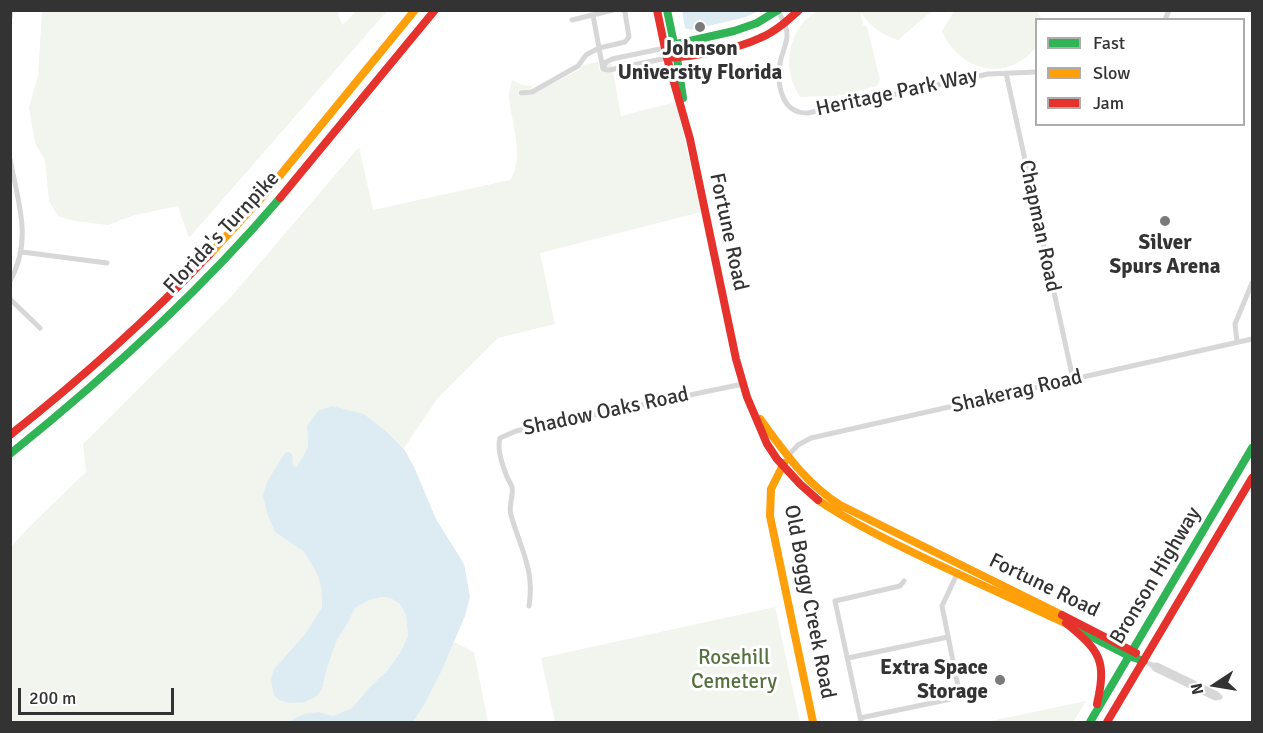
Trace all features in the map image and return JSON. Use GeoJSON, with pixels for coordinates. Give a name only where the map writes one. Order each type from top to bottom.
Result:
{"type":"FeatureCollection","features":[{"type":"Feature","properties":{"kind":"main road","name":"Florida's Turnpike"},"geometry":{"type":"LineString","coordinates":[[10,435],[119,344],[198,267],[272,185],[416,10]]}},
{"type":"Feature","properties":{"kind":"main road","name":"Florida's Turnpike"},"geometry":{"type":"LineString","coordinates":[[10,454],[129,355],[209,277],[283,195],[435,10]]}},
{"type":"Feature","properties":{"kind":"main road","name":"Fortune Road"},"geometry":{"type":"LineString","coordinates":[[657,10],[667,58],[687,129],[742,384],[766,444],[795,479],[815,498],[869,531],[957,574],[1131,653]]}},
{"type":"Feature","properties":{"kind":"main road","name":"Fortune Road"},"geometry":{"type":"LineString","coordinates":[[667,10],[677,58],[687,129]]}},
{"type":"Feature","properties":{"kind":"main road"},"geometry":{"type":"LineString","coordinates":[[667,58],[738,46],[761,38],[799,10]]}},
{"type":"Feature","properties":{"kind":"main road"},"geometry":{"type":"LineString","coordinates":[[665,48],[734,31],[757,23],[778,11]]}},
{"type":"Feature","properties":{"kind":"main road","name":"Fortune Road"},"geometry":{"type":"LineString","coordinates":[[753,411],[787,457],[822,493],[840,505],[1148,663]]}},
{"type":"Feature","properties":{"kind":"main road","name":"Bronson Highway"},"geometry":{"type":"LineString","coordinates":[[1092,719],[1252,448]]}},
{"type":"Feature","properties":{"kind":"main road","name":"Old Boggy Creek Road"},"geometry":{"type":"LineString","coordinates":[[787,457],[771,489],[770,516],[813,723]]}},
{"type":"Feature","properties":{"kind":"main road","name":"Bronson Highway"},"geometry":{"type":"LineString","coordinates":[[1107,723],[1148,663],[1252,478]]}},
{"type":"Feature","properties":{"kind":"main road"},"geometry":{"type":"LineString","coordinates":[[1066,623],[1090,644],[1098,655],[1102,682],[1092,719]]}},
{"type":"Feature","properties":{"kind":"street"},"geometry":{"type":"LineString","coordinates":[[10,18],[11,10]]}},
{"type":"Feature","properties":{"kind":"street"},"geometry":{"type":"LineString","coordinates":[[572,20],[613,10]]}},
{"type":"Feature","properties":{"kind":"street"},"geometry":{"type":"LineString","coordinates":[[521,93],[532,92],[578,66],[586,55],[599,48],[628,40],[623,10]]}},
{"type":"Feature","properties":{"kind":"street","name":"Heritage Park Way"},"geometry":{"type":"LineString","coordinates":[[778,11],[787,35],[779,64],[782,97],[789,107],[798,112],[808,113],[988,74],[1035,72]]}},
{"type":"Feature","properties":{"kind":"street"},"geometry":{"type":"LineString","coordinates":[[593,15],[603,69]]}},
{"type":"Feature","properties":{"kind":"street"},"geometry":{"type":"LineString","coordinates":[[603,69],[606,62],[612,59],[665,48]]}},
{"type":"Feature","properties":{"kind":"street"},"geometry":{"type":"LineString","coordinates":[[603,69],[609,70],[667,58]]}},
{"type":"Feature","properties":{"kind":"street","name":"Chapman Road"},"geometry":{"type":"LineString","coordinates":[[1006,73],[1072,379]]}},
{"type":"Feature","properties":{"kind":"street"},"geometry":{"type":"LineString","coordinates":[[10,159],[22,223],[22,252],[10,281]]}},
{"type":"Feature","properties":{"kind":"street"},"geometry":{"type":"LineString","coordinates":[[22,252],[107,263]]}},
{"type":"Feature","properties":{"kind":"street"},"geometry":{"type":"LineString","coordinates":[[1237,342],[1235,324],[1252,283]]}},
{"type":"Feature","properties":{"kind":"street"},"geometry":{"type":"LineString","coordinates":[[10,299],[40,328]]}},
{"type":"Feature","properties":{"kind":"street","name":"Shakerag Road"},"geometry":{"type":"LineString","coordinates":[[787,457],[798,445],[812,438],[1252,339]]}},
{"type":"Feature","properties":{"kind":"street","name":"Shadow Oaks Road"},"geometry":{"type":"LineString","coordinates":[[529,606],[532,591],[530,574],[511,516],[512,487],[505,473],[500,438],[516,431],[742,384]]}},
{"type":"Feature","properties":{"kind":"street"},"geometry":{"type":"LineString","coordinates":[[904,581],[900,586],[835,601],[861,720],[951,699],[957,694],[958,686],[942,606],[961,566]]}},
{"type":"Feature","properties":{"kind":"street"},"geometry":{"type":"LineString","coordinates":[[848,658],[948,637]]}},
{"type":"Feature","properties":{"kind":"street"},"geometry":{"type":"LineString","coordinates":[[1148,663],[1157,665],[1217,694],[1220,698],[1215,698],[1155,669],[1148,663]]}},
{"type":"Feature","properties":{"kind":"green space"},"geometry":{"type":"Polygon","coordinates":[[[820,10],[932,11],[898,40],[877,30],[861,13],[863,25],[867,27],[880,80],[877,86],[836,96],[800,97],[793,84],[790,70],[790,50],[804,22],[820,10]]]}},
{"type":"Feature","properties":{"kind":"green space"},"geometry":{"type":"Polygon","coordinates":[[[42,11],[338,11],[343,25],[356,11],[387,11],[189,238],[178,206],[135,215],[108,225],[75,221],[58,216],[49,201],[45,160],[35,143],[29,107],[38,76],[42,11]]]}},
{"type":"Feature","properties":{"kind":"green space"},"geometry":{"type":"Polygon","coordinates":[[[954,11],[1036,11],[1041,18],[1035,18],[1035,48],[1012,65],[998,69],[972,64],[960,56],[942,31],[954,11]]]}},
{"type":"Feature","properties":{"kind":"green space"},"geometry":{"type":"Polygon","coordinates":[[[611,60],[621,116],[676,102],[701,212],[540,253],[555,324],[498,338],[437,399],[404,448],[364,414],[307,426],[308,447],[297,468],[293,466],[292,458],[275,532],[303,551],[309,560],[321,587],[322,607],[305,634],[274,669],[322,689],[336,642],[355,608],[369,600],[382,597],[390,598],[400,604],[406,615],[408,636],[400,653],[387,671],[352,708],[333,716],[319,712],[291,722],[11,722],[10,548],[86,472],[83,444],[230,298],[359,147],[373,210],[510,180],[517,161],[509,94],[512,80],[522,85],[532,86],[531,89],[518,91],[518,96],[533,94],[579,70],[583,65],[598,62],[600,72],[606,71],[604,61],[611,60]]]}},
{"type":"Feature","properties":{"kind":"green space","name":"Rosehill Cemetery"},"geometry":{"type":"Polygon","coordinates":[[[775,607],[800,722],[555,722],[541,658],[775,607]]]}},
{"type":"Feature","properties":{"kind":"green space"},"geometry":{"type":"Polygon","coordinates":[[[454,642],[474,652],[488,722],[413,722],[430,693],[454,642]]]}},
{"type":"Feature","properties":{"kind":"green space"},"geometry":{"type":"Polygon","coordinates":[[[1086,701],[1073,722],[986,722],[1086,701]]]}},
{"type":"Feature","properties":{"kind":"shaded area","name":"Johnson University Florida"},"geometry":{"type":"Polygon","coordinates":[[[682,10],[758,11],[746,17],[691,30],[685,28],[682,10]]]}},
{"type":"Feature","properties":{"kind":"shaded area"},"geometry":{"type":"Polygon","coordinates":[[[332,406],[364,414],[404,449],[436,519],[464,564],[470,597],[465,616],[442,670],[413,722],[291,722],[304,714],[319,712],[333,716],[352,708],[387,671],[400,653],[408,636],[406,615],[400,604],[390,598],[369,600],[355,608],[336,642],[322,689],[317,696],[305,702],[289,703],[279,700],[274,695],[271,680],[274,669],[305,634],[322,607],[321,587],[317,574],[303,551],[275,532],[263,496],[267,482],[285,453],[292,454],[293,466],[297,467],[308,447],[307,426],[318,411],[332,406]]]}},
{"type":"Feature","properties":{"kind":"traffic: fast"},"geometry":{"type":"LineString","coordinates":[[667,10],[683,98]]}},
{"type":"Feature","properties":{"kind":"traffic: fast"},"geometry":{"type":"LineString","coordinates":[[672,45],[734,31],[757,23],[778,10]]}},
{"type":"Feature","properties":{"kind":"traffic: fast"},"geometry":{"type":"LineString","coordinates":[[10,454],[117,364],[185,300],[280,198]]}},
{"type":"Feature","properties":{"kind":"traffic: fast"},"geometry":{"type":"LineString","coordinates":[[1090,722],[1252,448]]}},
{"type":"Feature","properties":{"kind":"traffic: fast"},"geometry":{"type":"LineString","coordinates":[[1080,631],[1129,656],[1144,661]]}},
{"type":"Feature","properties":{"kind":"traffic: slow"},"geometry":{"type":"LineString","coordinates":[[210,254],[264,195],[415,10]]}},
{"type":"Feature","properties":{"kind":"traffic: slow"},"geometry":{"type":"LineString","coordinates":[[760,419],[806,477],[840,505],[1062,615]]}},
{"type":"Feature","properties":{"kind":"traffic: slow"},"geometry":{"type":"LineString","coordinates":[[784,463],[771,489],[770,516],[813,722]]}},
{"type":"Feature","properties":{"kind":"traffic: slow"},"geometry":{"type":"LineString","coordinates":[[818,500],[887,540],[1069,625]]}},
{"type":"Feature","properties":{"kind":"traffic: jam"},"geometry":{"type":"LineString","coordinates":[[280,198],[435,10]]}},
{"type":"Feature","properties":{"kind":"traffic: jam"},"geometry":{"type":"LineString","coordinates":[[657,10],[667,58],[690,139],[736,359],[747,397],[767,444],[777,459],[818,500]]}},
{"type":"Feature","properties":{"kind":"traffic: jam"},"geometry":{"type":"LineString","coordinates":[[667,58],[715,52],[739,46],[766,35],[799,10]]}},
{"type":"Feature","properties":{"kind":"traffic: jam"},"geometry":{"type":"LineString","coordinates":[[10,435],[113,348],[210,254]]}},
{"type":"Feature","properties":{"kind":"traffic: jam"},"geometry":{"type":"LineString","coordinates":[[1107,722],[1252,478]]}},
{"type":"Feature","properties":{"kind":"traffic: jam"},"geometry":{"type":"LineString","coordinates":[[1062,615],[1136,653]]}},
{"type":"Feature","properties":{"kind":"traffic: jam"},"geometry":{"type":"LineString","coordinates":[[1066,623],[1087,641],[1098,658],[1101,677],[1097,704]]}},
{"type":"Feature","properties":{"kind":"place","name":"Johnson University Florida"},"geometry":{"type":"Point","coordinates":[700,27]}},
{"type":"Feature","properties":{"kind":"place","name":"Silver Spurs Arena"},"geometry":{"type":"Point","coordinates":[1165,221]}},
{"type":"Feature","properties":{"kind":"place","name":"Extra Space Storage"},"geometry":{"type":"Point","coordinates":[1000,680]}}]}
